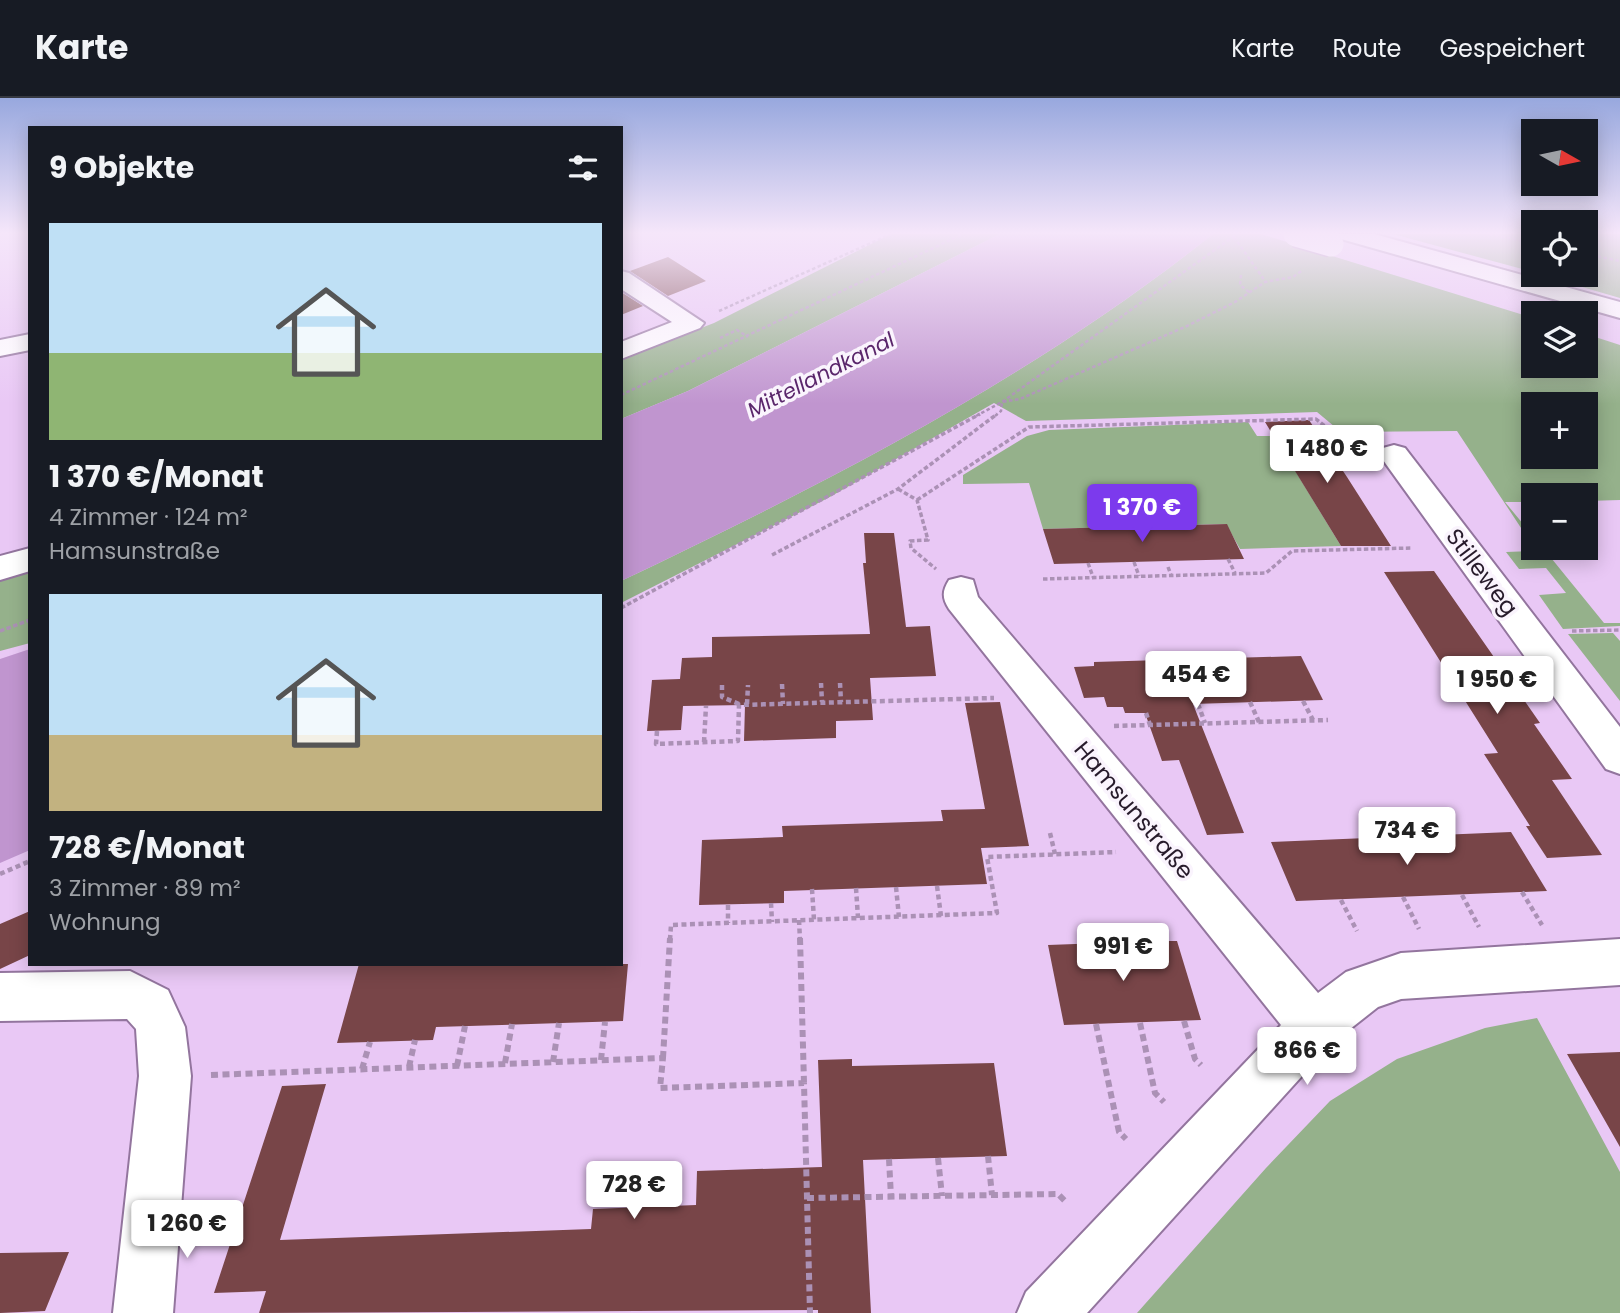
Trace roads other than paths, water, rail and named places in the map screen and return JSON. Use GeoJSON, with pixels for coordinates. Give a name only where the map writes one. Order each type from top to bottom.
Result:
{"type":"FeatureCollection","features":[{"type":"Feature","properties":{"kind":"main road"},"geometry":{"type":"LineString","coordinates":[[623,350],[691,323],[641,291]]}},
{"type":"Feature","properties":{"kind":"main road"},"geometry":{"type":"LineString","coordinates":[[1501,291],[1533,301]]}},
{"type":"Feature","properties":{"kind":"main road"},"geometry":{"type":"LineString","coordinates":[[1544,291],[1620,310]]}},
{"type":"Feature","properties":{"kind":"main road"},"geometry":{"type":"LineString","coordinates":[[1598,322],[1620,328]]}},
{"type":"Feature","properties":{"kind":"main road"},"geometry":{"type":"LineString","coordinates":[[0,348],[28,342]]}},
{"type":"Feature","properties":{"kind":"main road","name":"Stilleweg"},"geometry":{"type":"LineString","coordinates":[[1394,454],[1620,757]]}},
{"type":"Feature","properties":{"kind":"main road"},"geometry":{"type":"LineString","coordinates":[[0,568],[28,560]]}},
{"type":"Feature","properties":{"kind":"main road","name":"Hamsunstraße"},"geometry":{"type":"LineString","coordinates":[[961,589],[961,600],[1314,1027]]}},
{"type":"Feature","properties":{"kind":"main road"},"geometry":{"type":"LineString","coordinates":[[1047,1313],[1314,1027],[1363,989],[1401,976],[1620,962]]}},
{"type":"Feature","properties":{"kind":"main road"},"geometry":{"type":"LineString","coordinates":[[0,997],[130,995],[145,999],[154,1006],[163,1045],[165,1076],[144,1313]]}},
{"type":"Feature","properties":{"kind":"water","name":"Mittellandkanal"},"geometry":{"type":"Polygon","coordinates":[[[887,291],[1138,291],[1074,335],[927,424],[775,506],[623,580],[623,418],[688,391],[887,291]]]}},
{"type":"Feature","properties":{"kind":"water"},"geometry":{"type":"Polygon","coordinates":[[[28,650],[28,851],[0,863],[0,659],[28,650]]]}}]}
